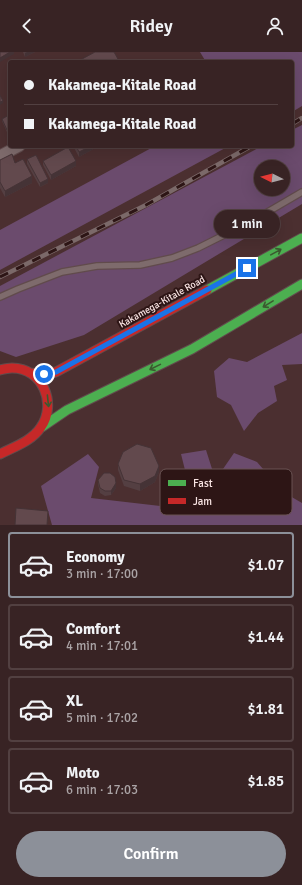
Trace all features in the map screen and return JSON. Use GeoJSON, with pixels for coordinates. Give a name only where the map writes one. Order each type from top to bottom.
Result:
{"type":"FeatureCollection","features":[{"type":"Feature","properties":{"kind":"highway","name":"Kakamega-Kitale Road"},"geometry":{"type":"LineString","coordinates":[[2,369],[18,368],[44,374],[56,372],[302,238]]}},
{"type":"Feature","properties":{"kind":"highway"},"geometry":{"type":"LineString","coordinates":[[0,454],[33,436],[42,427],[67,410],[192,349],[302,284]]}},
{"type":"Feature","properties":{"kind":"highway"},"geometry":{"type":"LineString","coordinates":[[30,372],[42,381],[49,403],[48,416],[42,427]]}},
{"type":"Feature","properties":{"kind":"street"},"geometry":{"type":"LineString","coordinates":[[0,156],[15,148]]}},
{"type":"Feature","properties":{"kind":"lane"},"geometry":{"type":"LineString","coordinates":[[0,297],[18,288],[62,272],[97,266],[140,265],[172,258],[198,248],[254,220],[302,192]]}},
{"type":"Feature","properties":{"kind":"shaded area"},"geometry":{"type":"Polygon","coordinates":[[[200,52],[302,52],[302,106],[294,111],[294,60],[205,60],[200,52]]]}},
{"type":"Feature","properties":{"kind":"shaded area"},"geometry":{"type":"Polygon","coordinates":[[[302,125],[302,204],[84,335],[16,357],[0,351],[0,286],[258,148],[294,148],[294,129],[302,125]]]}},
{"type":"Feature","properties":{"kind":"shaded area"},"geometry":{"type":"Polygon","coordinates":[[[151,148],[225,148],[0,270],[0,230],[151,148]]]}},
{"type":"Feature","properties":{"kind":"shaded area"},"geometry":{"type":"Polygon","coordinates":[[[302,333],[302,364],[282,365],[287,380],[274,386],[277,401],[258,413],[244,431],[231,405],[217,397],[214,371],[229,358],[247,362],[302,333]]]}},
{"type":"Feature","properties":{"kind":"shaded area"},"geometry":{"type":"Polygon","coordinates":[[[206,450],[212,469],[185,469],[181,454],[206,450]]]}},
{"type":"Feature","properties":{"kind":"shaded area"},"geometry":{"type":"Polygon","coordinates":[[[234,453],[257,462],[263,469],[223,469],[234,453]]]}},
{"type":"Feature","properties":{"kind":"shaded area"},"geometry":{"type":"Polygon","coordinates":[[[88,454],[99,467],[91,498],[160,506],[160,515],[292,515],[292,497],[302,503],[302,525],[52,525],[41,486],[88,454]]]}},
{"type":"Feature","properties":{"kind":"building"},"geometry":{"type":"Polygon","coordinates":[[[0,52],[10,52],[0,58],[0,52]]]}},
{"type":"Feature","properties":{"kind":"building"},"geometry":{"type":"Polygon","coordinates":[[[95,52],[114,52],[118,59],[83,60],[82,59],[95,52]]]}},
{"type":"Feature","properties":{"kind":"building"},"geometry":{"type":"Polygon","coordinates":[[[0,95],[3,101],[0,102],[0,95]]]}},
{"type":"Feature","properties":{"kind":"building"},"geometry":{"type":"Polygon","coordinates":[[[8,116],[8,130],[7,130],[2,119],[8,116]]]}},
{"type":"Feature","properties":{"kind":"building"},"geometry":{"type":"Polygon","coordinates":[[[69,148],[76,161],[51,175],[43,161],[69,148]]]}},
{"type":"Feature","properties":{"kind":"building"},"geometry":{"type":"Polygon","coordinates":[[[77,148],[87,148],[79,152],[77,148]]]}},
{"type":"Feature","properties":{"kind":"building"},"geometry":{"type":"Polygon","coordinates":[[[12,154],[15,163],[23,159],[32,176],[5,191],[0,182],[0,160],[12,154]]]}},
{"type":"Feature","properties":{"kind":"building"},"geometry":{"type":"Polygon","coordinates":[[[36,155],[48,179],[40,183],[27,159],[36,155]]]}},
{"type":"Feature","properties":{"kind":"building"},"geometry":{"type":"Polygon","coordinates":[[[137,444],[151,448],[159,466],[155,476],[140,484],[124,480],[118,464],[123,452],[137,444]]]}},
{"type":"Feature","properties":{"kind":"building"},"geometry":{"type":"Polygon","coordinates":[[[104,473],[110,473],[115,477],[116,483],[111,491],[105,491],[100,488],[98,480],[104,473]]]}},
{"type":"Feature","properties":{"kind":"building"},"geometry":{"type":"Polygon","coordinates":[[[16,508],[48,511],[47,525],[15,525],[16,508]]]}},
{"type":"Feature","properties":{"kind":"railway"},"geometry":{"type":"LineString","coordinates":[[294,123],[302,118]]}},
{"type":"Feature","properties":{"kind":"railway"},"geometry":{"type":"LineString","coordinates":[[0,277],[146,205],[247,148]]}},
{"type":"Feature","properties":{"kind":"traffic: fast"},"geometry":{"type":"LineString","coordinates":[[207,290],[302,238]]}},
{"type":"Feature","properties":{"kind":"traffic: fast"},"geometry":{"type":"LineString","coordinates":[[42,427],[67,410],[192,349],[302,284]]}},
{"type":"Feature","properties":{"kind":"traffic: jam"},"geometry":{"type":"LineString","coordinates":[[30,373],[44,374],[56,372],[207,290]]}},
{"type":"Feature","properties":{"kind":"traffic: jam"},"geometry":{"type":"LineString","coordinates":[[0,370],[12,368],[23,370],[32,374],[44,389],[48,408],[46,418],[41,427],[33,436],[0,454]]}},
{"type":"Feature","properties":{"kind":"route"},"geometry":{"type":"LineString","coordinates":[[44,374],[56,372],[247,268]]}}]}
